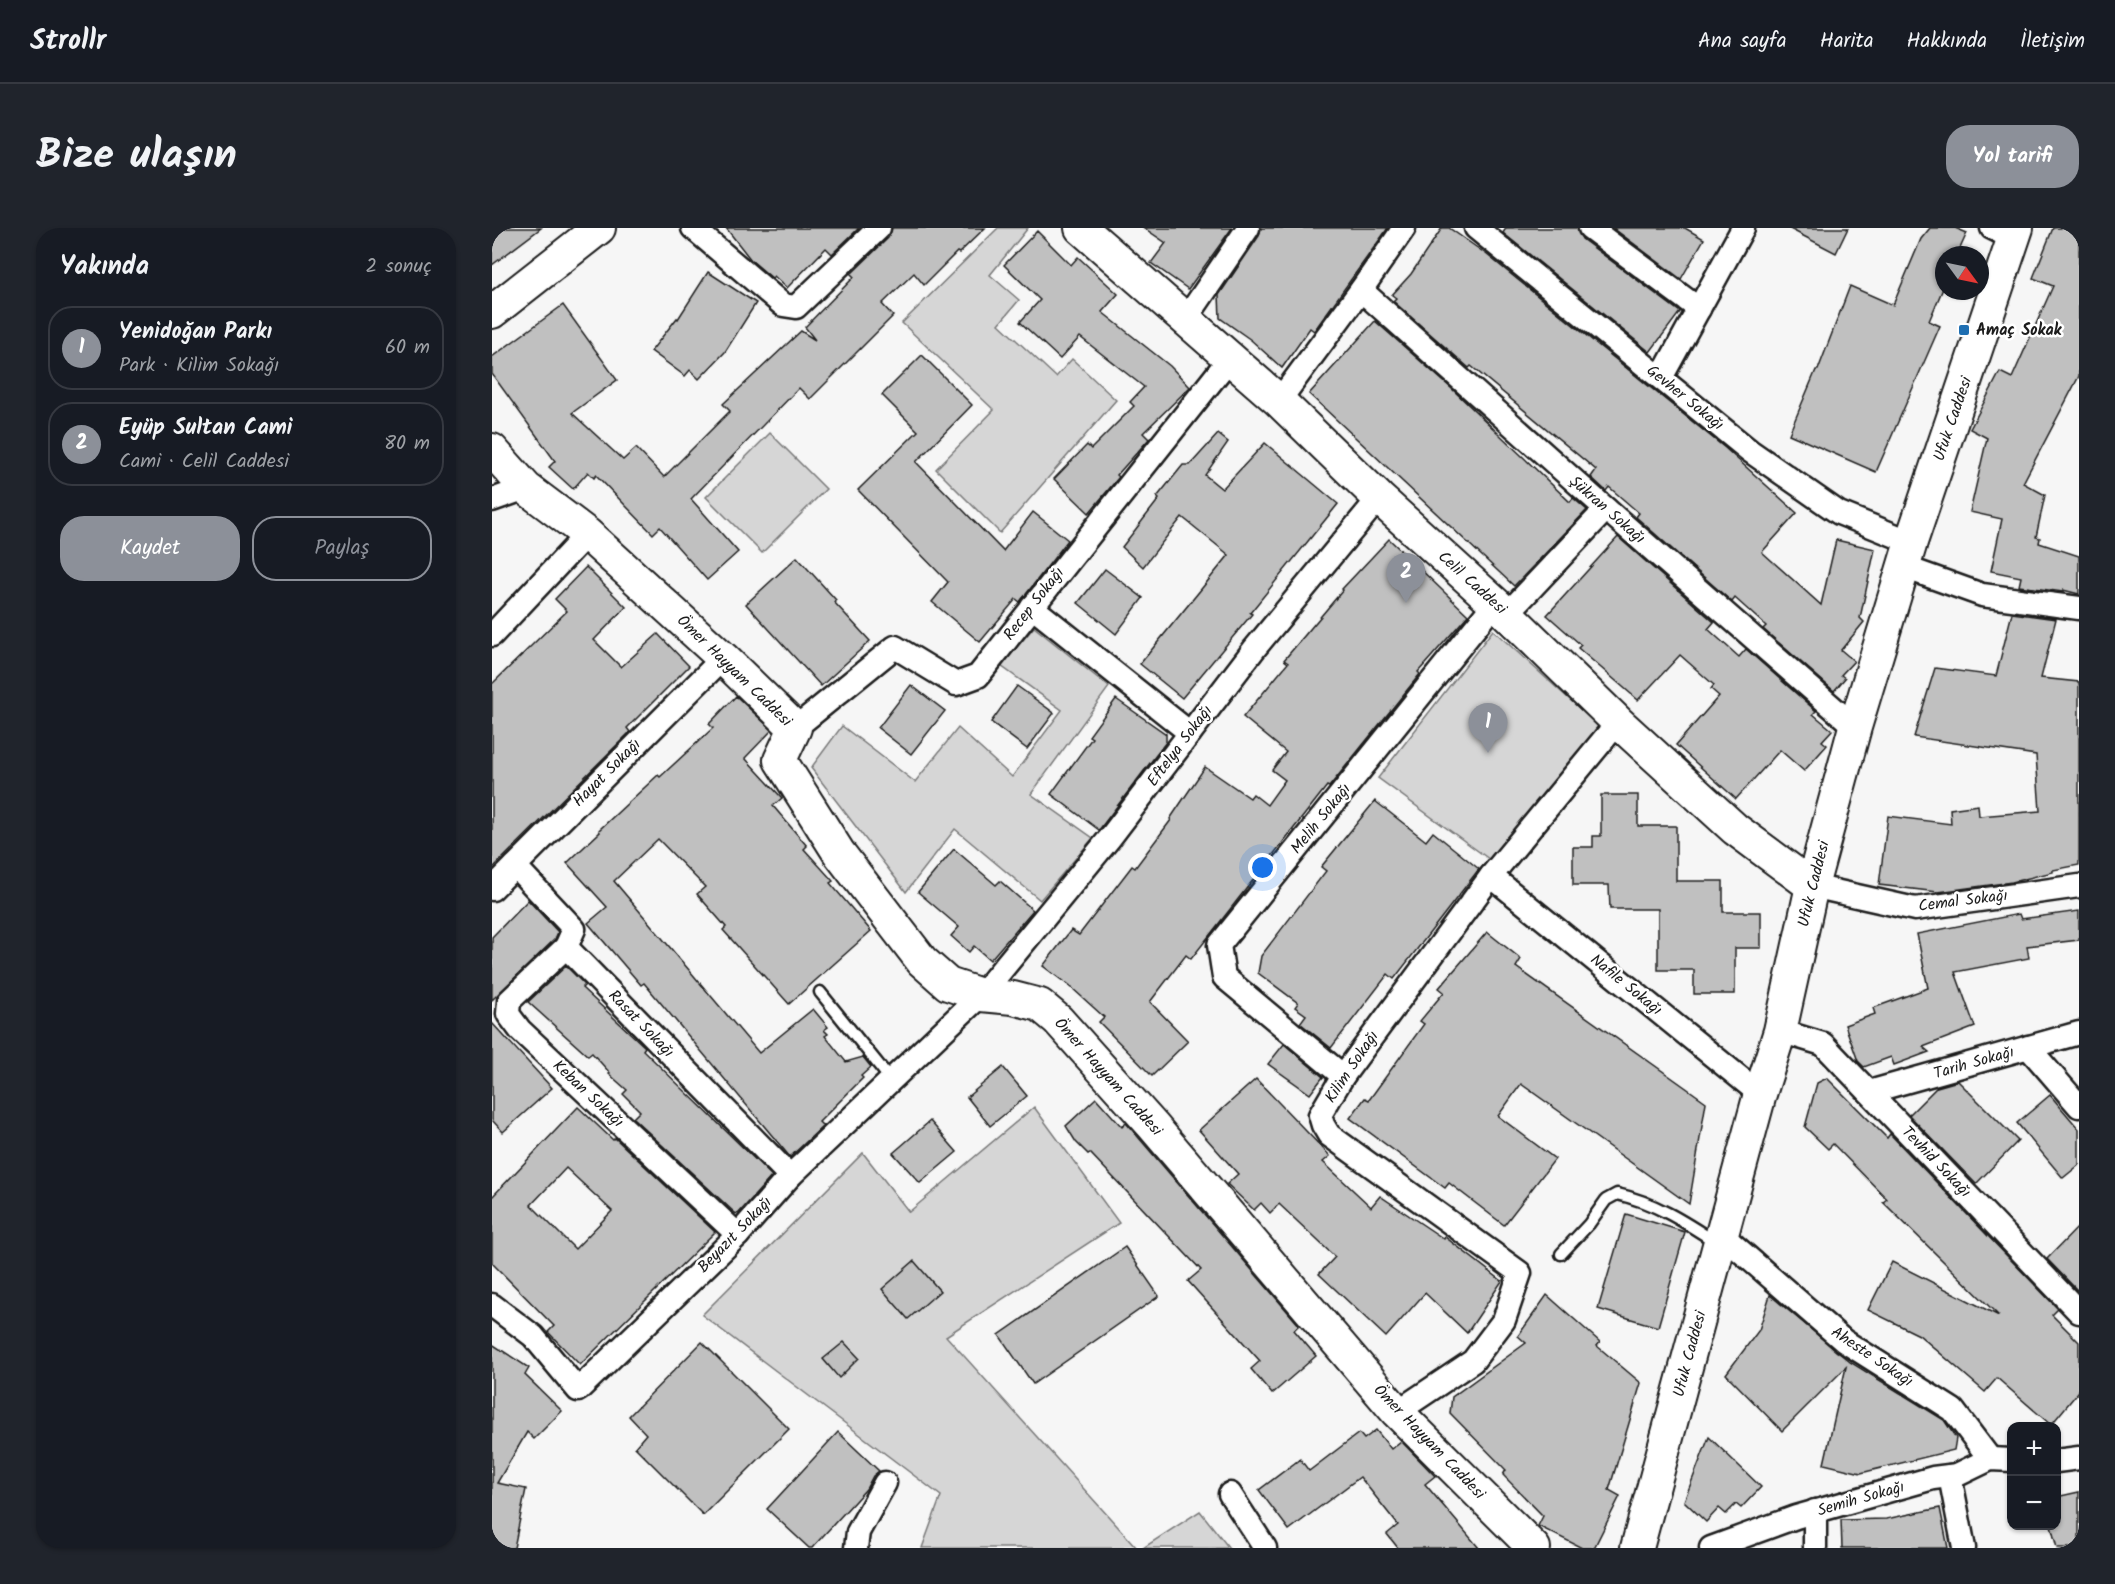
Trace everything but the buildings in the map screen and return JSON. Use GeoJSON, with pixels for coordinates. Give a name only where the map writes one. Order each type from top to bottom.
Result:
{"type":"FeatureCollection","features":[{"type":"Feature","properties":{"kind":"street"},"geometry":{"type":"LineString","coordinates":[[693,228],[783,305],[796,307],[879,228]]}},
{"type":"Feature","properties":{"kind":"street","name":"Celil Caddesi"},"geometry":{"type":"LineString","coordinates":[[1081,228],[1279,401],[1379,498],[1501,609],[1618,722],[1735,830],[1812,886]]}},
{"type":"Feature","properties":{"kind":"street"},"geometry":{"type":"LineString","coordinates":[[1186,319],[1248,228]]}},
{"type":"Feature","properties":{"kind":"street"},"geometry":{"type":"LineString","coordinates":[[1279,401],[1404,228]]}},
{"type":"Feature","properties":{"kind":"street","name":"Gevher Sokağı"},"geometry":{"type":"LineString","coordinates":[[1476,228],[1750,451],[1839,513],[1982,595],[2079,608]]}},
{"type":"Feature","properties":{"kind":"street"},"geometry":{"type":"LineString","coordinates":[[1590,228],[1698,309]]}},
{"type":"Feature","properties":{"kind":"street"},"geometry":{"type":"LineString","coordinates":[[1661,378],[1743,228]]}},
{"type":"Feature","properties":{"kind":"street"},"geometry":{"type":"LineString","coordinates":[[492,312],[589,231]]}},
{"type":"Feature","properties":{"kind":"street","name":"Ufuk Caddesi"},"geometry":{"type":"LineString","coordinates":[[1637,1548],[1760,1094],[1780,1031],[1812,886],[1855,727],[2008,232]]}},
{"type":"Feature","properties":{"kind":"street","name":"Şükran Sokağı"},"geometry":{"type":"LineString","coordinates":[[1361,290],[1855,727]]}},
{"type":"Feature","properties":{"kind":"street","name":"Recep Sokağı"},"geometry":{"type":"LineString","coordinates":[[795,728],[895,647],[956,684],[978,676],[1230,358]]}},
{"type":"Feature","properties":{"kind":"street","name":"Ömer Hayyam Caddesi"},"geometry":{"type":"LineString","coordinates":[[492,450],[526,488],[587,534],[723,658],[795,728],[780,760],[839,853],[922,961],[948,984],[981,995],[1013,998],[1040,1005],[1058,1020],[1153,1126],[1397,1412],[1534,1548]]}},
{"type":"Feature","properties":{"kind":"street"},"geometry":{"type":"LineString","coordinates":[[492,500],[526,488]]}},
{"type":"Feature","properties":{"kind":"street","name":"Eftelya Sokağı"},"geometry":{"type":"LineString","coordinates":[[981,995],[1110,839],[1255,648],[1379,498]]}},
{"type":"Feature","properties":{"kind":"street","name":"Melih Sokağı"},"geometry":{"type":"LineString","coordinates":[[1343,1076],[1224,976],[1219,945],[1501,609],[1606,509]]}},
{"type":"Feature","properties":{"kind":"street"},"geometry":{"type":"LineString","coordinates":[[492,635],[587,534]]}},
{"type":"Feature","properties":{"kind":"street"},"geometry":{"type":"LineString","coordinates":[[1032,607],[1190,733]]}},
{"type":"Feature","properties":{"kind":"street","name":"Hayat Sokağı"},"geometry":{"type":"LineString","coordinates":[[492,889],[723,658]]}},
{"type":"Feature","properties":{"kind":"street","name":"Kilim Sokağı"},"geometry":{"type":"LineString","coordinates":[[1397,1412],[1473,1361],[1504,1320],[1520,1273],[1329,1135],[1320,1115],[1343,1076],[1491,876],[1618,722]]}},
{"type":"Feature","properties":{"kind":"street"},"geometry":{"type":"LineString","coordinates":[[515,866],[574,929],[566,947]]}},
{"type":"Feature","properties":{"kind":"street","name":"Nafile Sokağı"},"geometry":{"type":"LineString","coordinates":[[1491,876],[1760,1094]]}},
{"type":"Feature","properties":{"kind":"street","name":"Cemal Sokağı"},"geometry":{"type":"LineString","coordinates":[[1812,886],[1915,909],[2079,886]]}},
{"type":"Feature","properties":{"kind":"street","name":"Rasat Sokağı"},"geometry":{"type":"LineString","coordinates":[[566,947],[790,1176]]}},
{"type":"Feature","properties":{"kind":"street","name":"Keban Sokağı"},"geometry":{"type":"LineString","coordinates":[[566,947],[509,1001],[508,1014],[520,1030],[738,1234]]}},
{"type":"Feature","properties":{"kind":"street","name":"Beyazıt Sokağı"},"geometry":{"type":"LineString","coordinates":[[492,1305],[533,1336],[578,1390],[738,1234],[790,1176],[981,995]]}},
{"type":"Feature","properties":{"kind":"street","name":"Tevhid Sokağı"},"geometry":{"type":"LineString","coordinates":[[1780,1031],[1823,1044],[2079,1312]]}},
{"type":"Feature","properties":{"kind":"street","name":"Tarih Sokağı"},"geometry":{"type":"LineString","coordinates":[[1869,1092],[2079,1033]]}},
{"type":"Feature","properties":{"kind":"street"},"geometry":{"type":"LineString","coordinates":[[2028,1047],[2079,1106]]}},
{"type":"Feature","properties":{"kind":"street","name":"Aheste Sokağı"},"geometry":{"type":"LineString","coordinates":[[1721,1240],[1844,1341],[1953,1410],[2001,1459]]}},
{"type":"Feature","properties":{"kind":"street"},"geometry":{"type":"LineString","coordinates":[[2061,1460],[2079,1458]]}},
{"type":"Feature","properties":{"kind":"street","name":"Semih Sokağı"},"geometry":{"type":"LineString","coordinates":[[1711,1548],[1815,1512],[1933,1478],[1950,1476],[2001,1459]]}},
{"type":"Feature","properties":{"kind":"street"},"geometry":{"type":"LineString","coordinates":[[1950,1476],[1964,1548]]}},
{"type":"Feature","properties":{"kind":"street"},"geometry":{"type":"LineString","coordinates":[[856,1548],[858,1532],[885,1483]]}},
{"type":"Feature","properties":{"kind":"street"},"geometry":{"type":"LineString","coordinates":[[1230,1494],[1265,1548]]}},
{"type":"Feature","properties":{"kind":"street"},"geometry":{"type":"LineString","coordinates":[[1815,1512],[1815,1548]]}},
{"type":"Feature","properties":{"kind":"lane"},"geometry":{"type":"LineString","coordinates":[[820,992],[891,1080]]}},
{"type":"Feature","properties":{"kind":"lane"},"geometry":{"type":"LineString","coordinates":[[1561,1254],[1589,1224],[1606,1200],[1617,1194],[1645,1202],[1721,1240]]}},
{"type":"Feature","properties":{"kind":"shaded area"},"geometry":{"type":"Polygon","coordinates":[[[998,228],[1028,228],[990,275],[1019,300],[999,324],[1056,377],[1072,359],[1116,400],[1000,533],[936,469],[994,410],[902,323],[998,228]]]}},
{"type":"Feature","properties":{"kind":"shaded area"},"geometry":{"type":"Polygon","coordinates":[[[770,433],[826,489],[762,553],[706,497],[770,433]]]}},
{"type":"Feature","properties":{"kind":"shaded area"},"geometry":{"type":"Polygon","coordinates":[[[1034,627],[1109,687],[1031,794],[1093,838],[1040,900],[955,829],[906,892],[811,768],[842,726],[915,782],[958,728],[1012,777],[1062,710],[1001,666],[1034,627]]]}},
{"type":"Feature","properties":{"kind":"shaded area"},"geometry":{"type":"Polygon","coordinates":[[[1493,630],[1601,728],[1489,859],[1378,778],[1493,630]]]}},
{"type":"Feature","properties":{"kind":"shaded area"},"geometry":{"type":"Polygon","coordinates":[[[1034,1107],[1119,1223],[946,1336],[1137,1548],[922,1548],[941,1496],[702,1315],[863,1153],[909,1212],[1034,1107]]]}},
{"type":"Feature","properties":{"kind":"shaded area"},"geometry":{"type":"Polygon","coordinates":[[[1200,1511],[1229,1548],[1143,1548],[1200,1511]]]}},
{"type":"Feature","properties":{"kind":"place","name":"Amaç Sokak"},"geometry":{"type":"Point","coordinates":[1964,330]}},
{"type":"Feature","properties":{"kind":"place","name":"Eyüp Sultan Cami"},"geometry":{"type":"Point","coordinates":[1406,603]}},
{"type":"Feature","properties":{"kind":"place","name":"Yenidoğan Parkı"},"geometry":{"type":"Point","coordinates":[1488,753]}}]}
